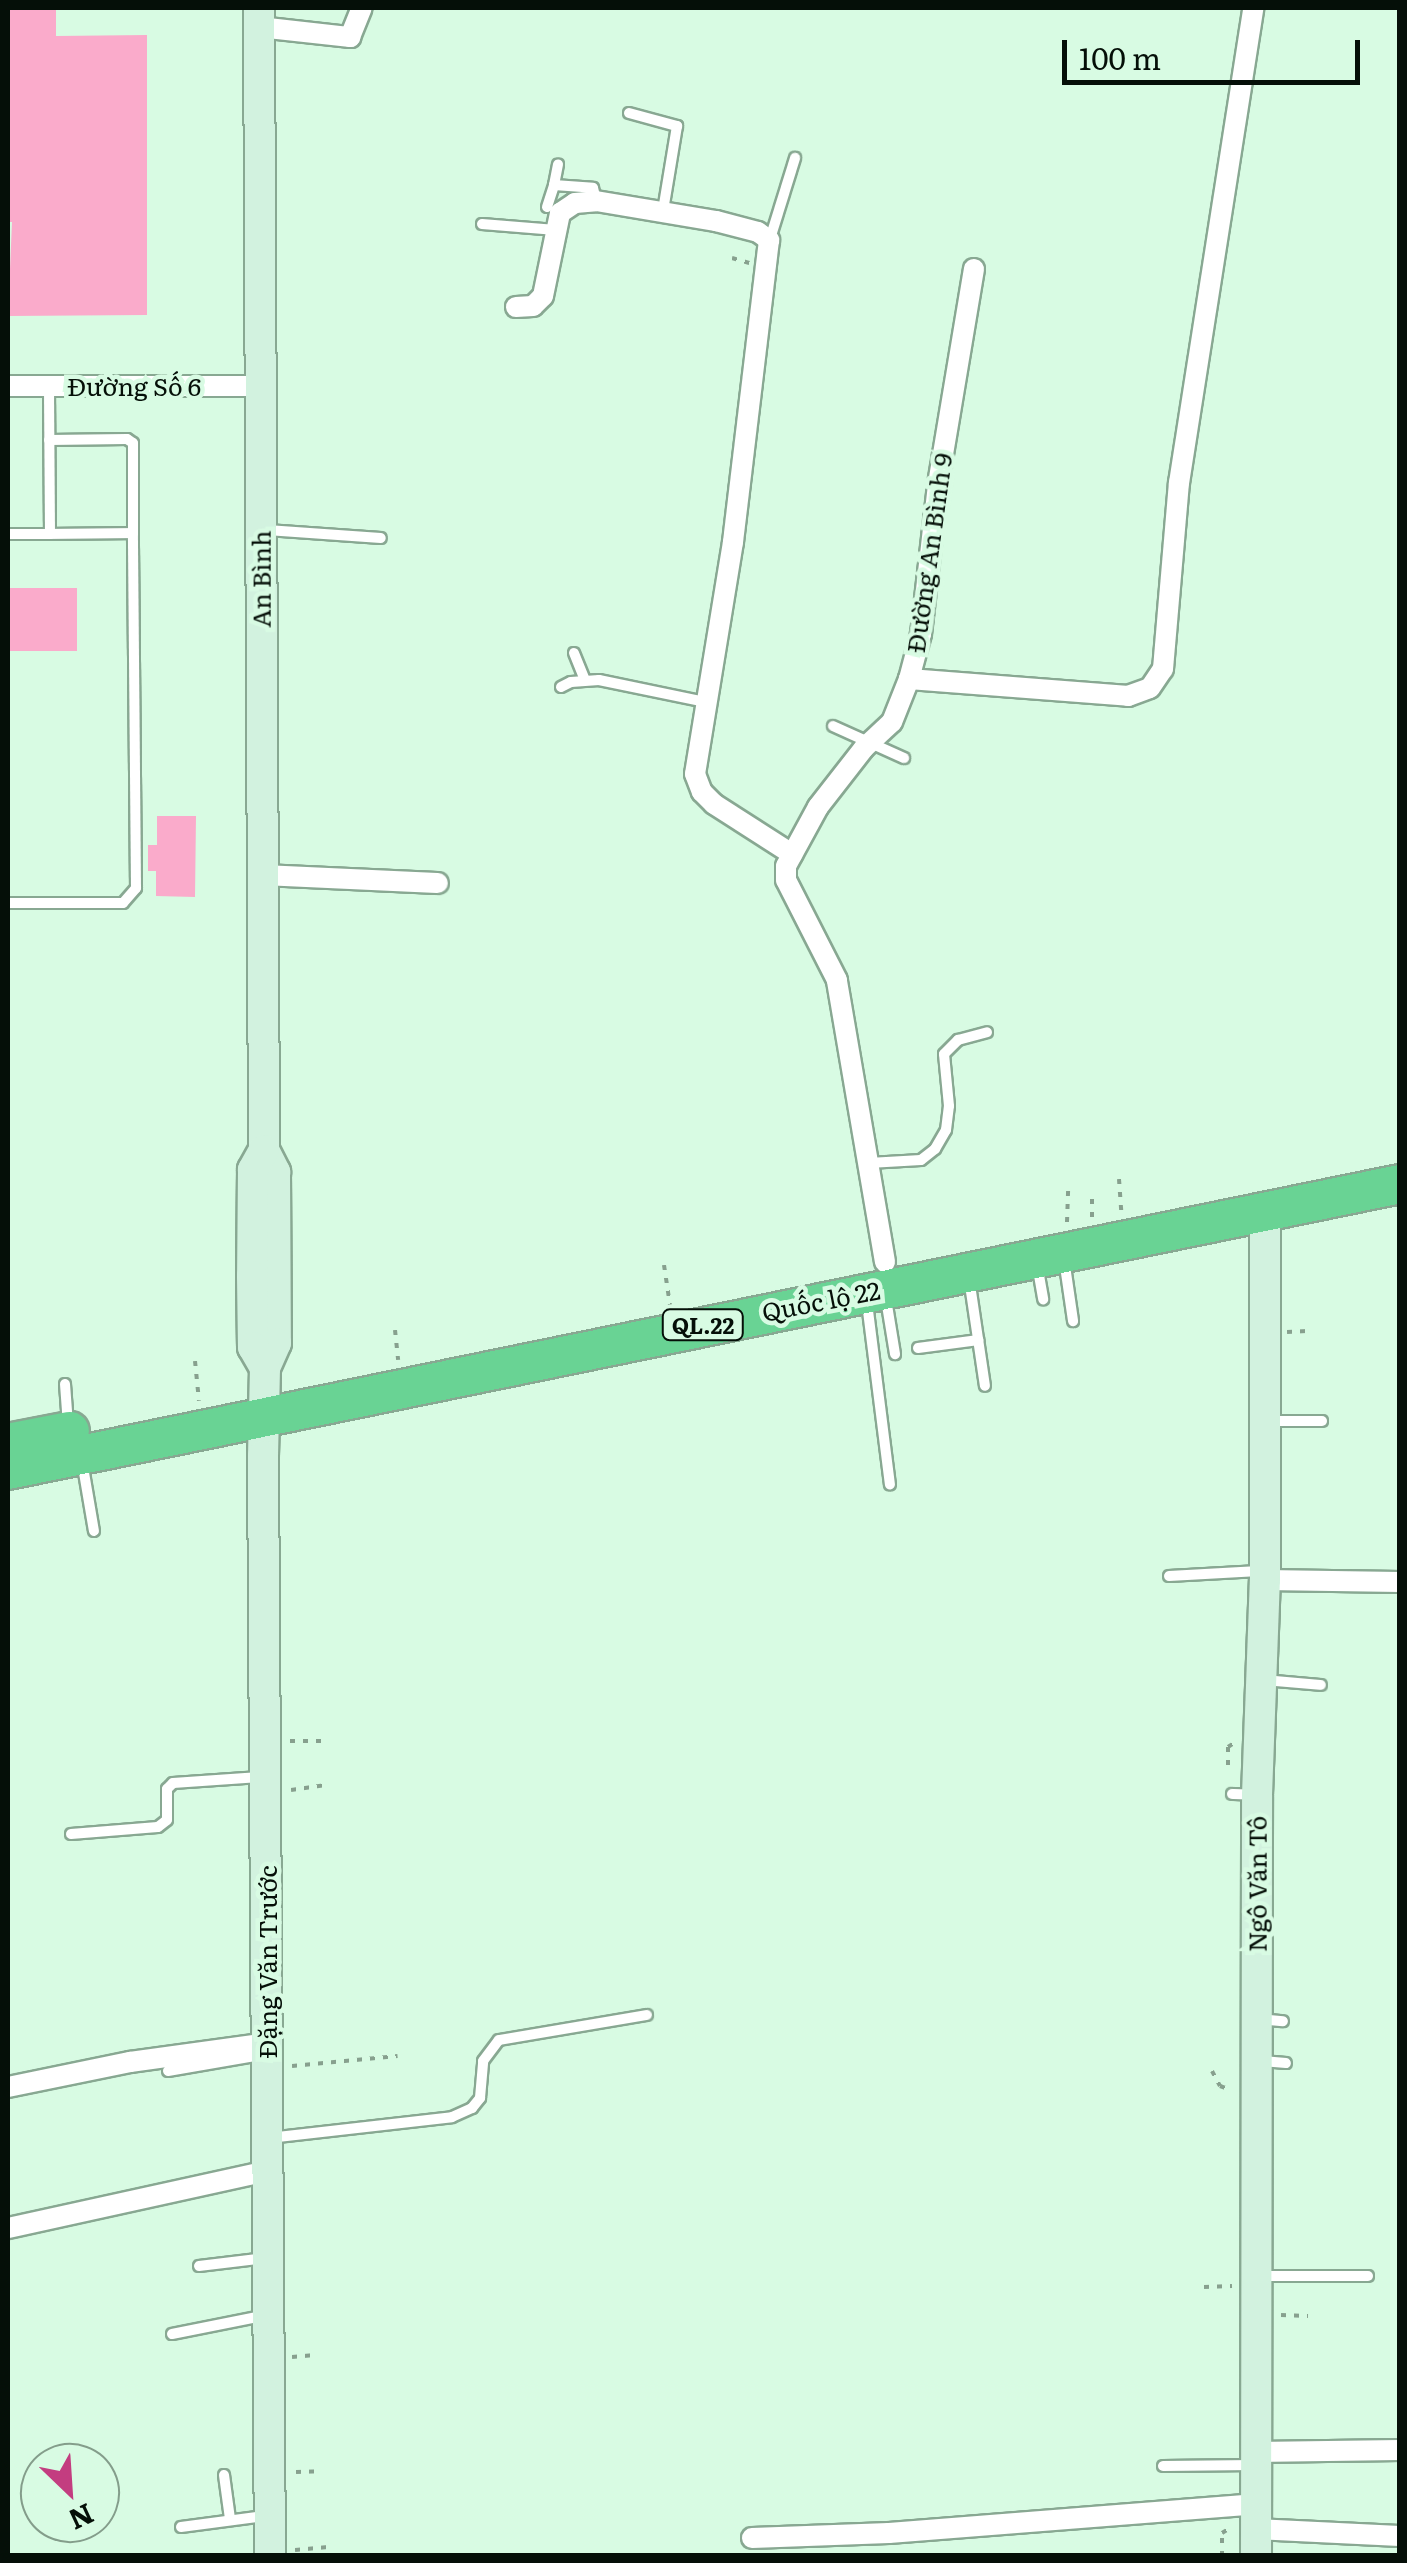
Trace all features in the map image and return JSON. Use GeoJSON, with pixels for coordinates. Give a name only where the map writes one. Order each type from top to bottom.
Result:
{"type":"FeatureCollection","features":[{"type":"Feature","properties":{"kind":"highway","name":"Quốc lộ 22"},"geometry":{"type":"LineString","coordinates":[[8,1470],[75,1443],[199,1406],[878,1281],[1082,1217],[1400,1158]]}},
{"type":"Feature","properties":{"kind":"highway","name":"Quốc lộ 22"},"geometry":{"type":"LineString","coordinates":[[8,1444],[75,1443],[265,1393],[397,1347],[670,1305],[969,1272],[1082,1217],[1264,1212],[1400,1184]]}},
{"type":"Feature","properties":{"kind":"main road","name":"An Bình"},"geometry":{"type":"LineString","coordinates":[[258,17],[264,1150],[253,1170],[252,1294],[253,1347],[265,1393]]}},
{"type":"Feature","properties":{"kind":"main road","name":"Ngô Văn Tô"},"geometry":{"type":"LineString","coordinates":[[1255,2529],[1257,2276],[1267,2184],[1271,2062],[1270,2020],[1244,1795],[1262,1680],[1264,1212]]}},
{"type":"Feature","properties":{"kind":"main road","name":"Đặng Văn Trước"},"geometry":{"type":"LineString","coordinates":[[265,1393],[270,2554]]}},
{"type":"Feature","properties":{"kind":"street"},"geometry":{"type":"LineString","coordinates":[[258,17],[350,38],[362,8]]}},
{"type":"Feature","properties":{"kind":"street"},"geometry":{"type":"LineString","coordinates":[[909,679],[1128,696],[1150,688],[1163,669],[1179,483],[1253,8]]}},
{"type":"Feature","properties":{"kind":"street"},"geometry":{"type":"LineString","coordinates":[[516,307],[533,306],[543,296],[560,213],[567,206],[596,202],[664,211],[758,232],[769,240],[733,542],[695,758],[702,792],[792,854],[786,880],[837,980],[869,1164],[878,1281]]}},
{"type":"Feature","properties":{"kind":"street","name":"Đường An Bình 9"},"geometry":{"type":"LineString","coordinates":[[792,854],[818,807],[870,742],[892,722],[909,679],[921,634],[938,484],[974,269]]}},
{"type":"Feature","properties":{"kind":"street","name":"Đường Số 6"},"geometry":{"type":"LineString","coordinates":[[8,386],[260,386]]}},
{"type":"Feature","properties":{"kind":"street"},"geometry":{"type":"LineString","coordinates":[[262,875],[438,884]]}},
{"type":"Feature","properties":{"kind":"street"},"geometry":{"type":"LineString","coordinates":[[1265,1575],[1400,1582]]}},
{"type":"Feature","properties":{"kind":"street"},"geometry":{"type":"LineString","coordinates":[[8,2086],[130,2062],[267,2055]]}},
{"type":"Feature","properties":{"kind":"street"},"geometry":{"type":"LineString","coordinates":[[8,2228],[268,2171]]}},
{"type":"Feature","properties":{"kind":"street"},"geometry":{"type":"LineString","coordinates":[[1255,2459],[1400,2450]]}},
{"type":"Feature","properties":{"kind":"street"},"geometry":{"type":"LineString","coordinates":[[752,2538],[1255,2529],[1400,2536]]}},
{"type":"Feature","properties":{"kind":"lane"},"geometry":{"type":"LineString","coordinates":[[629,113],[677,126],[664,211]]}},
{"type":"Feature","properties":{"kind":"lane"},"geometry":{"type":"LineString","coordinates":[[769,240],[795,158]]}},
{"type":"Feature","properties":{"kind":"lane"},"geometry":{"type":"LineString","coordinates":[[547,207],[558,164]]}},
{"type":"Feature","properties":{"kind":"lane"},"geometry":{"type":"LineString","coordinates":[[554,185],[594,188],[596,202]]}},
{"type":"Feature","properties":{"kind":"lane"},"geometry":{"type":"LineString","coordinates":[[482,224],[556,230]]}},
{"type":"Feature","properties":{"kind":"lane"},"geometry":{"type":"LineString","coordinates":[[49,386],[50,534]]}},
{"type":"Feature","properties":{"kind":"lane"},"geometry":{"type":"LineString","coordinates":[[8,902],[123,903],[136,888],[134,443],[127,439],[49,440]]}},
{"type":"Feature","properties":{"kind":"lane"},"geometry":{"type":"LineString","coordinates":[[261,530],[382,538]]}},
{"type":"Feature","properties":{"kind":"lane"},"geometry":{"type":"LineString","coordinates":[[8,534],[134,533]]}},
{"type":"Feature","properties":{"kind":"lane"},"geometry":{"type":"LineString","coordinates":[[574,653],[585,680]]}},
{"type":"Feature","properties":{"kind":"lane"},"geometry":{"type":"LineString","coordinates":[[561,687],[585,680],[705,702]]}},
{"type":"Feature","properties":{"kind":"lane"},"geometry":{"type":"LineString","coordinates":[[833,726],[904,758]]}},
{"type":"Feature","properties":{"kind":"lane"},"geometry":{"type":"LineString","coordinates":[[869,1164],[921,1160],[936,1150],[946,1130],[949,1106],[944,1054],[958,1040],[987,1032]]}},
{"type":"Feature","properties":{"kind":"lane"},"geometry":{"type":"LineString","coordinates":[[1043,1300],[1082,1217]]}},
{"type":"Feature","properties":{"kind":"lane"},"geometry":{"type":"LineString","coordinates":[[1072,1322],[1082,1217]]}},
{"type":"Feature","properties":{"kind":"lane"},"geometry":{"type":"LineString","coordinates":[[969,1272],[985,1386]]}},
{"type":"Feature","properties":{"kind":"lane"},"geometry":{"type":"LineString","coordinates":[[878,1281],[895,1354]]}},
{"type":"Feature","properties":{"kind":"lane"},"geometry":{"type":"LineString","coordinates":[[878,1281],[890,1485]]}},
{"type":"Feature","properties":{"kind":"lane"},"geometry":{"type":"LineString","coordinates":[[918,1348],[978,1340]]}},
{"type":"Feature","properties":{"kind":"lane"},"geometry":{"type":"LineString","coordinates":[[65,1384],[94,1531]]}},
{"type":"Feature","properties":{"kind":"lane"},"geometry":{"type":"LineString","coordinates":[[1264,1421],[1322,1421]]}},
{"type":"Feature","properties":{"kind":"lane"},"geometry":{"type":"LineString","coordinates":[[1169,1576],[1265,1575]]}},
{"type":"Feature","properties":{"kind":"lane"},"geometry":{"type":"LineString","coordinates":[[1262,1680],[1320,1685]]}},
{"type":"Feature","properties":{"kind":"lane"},"geometry":{"type":"LineString","coordinates":[[71,1834],[158,1827],[167,1820],[167,1789],[173,1783],[266,1785]]}},
{"type":"Feature","properties":{"kind":"lane"},"geometry":{"type":"LineString","coordinates":[[268,2138],[452,2117],[472,2108],[480,2098],[483,2060],[500,2040],[647,2015]]}},
{"type":"Feature","properties":{"kind":"lane"},"geometry":{"type":"LineString","coordinates":[[168,2071],[267,2055]]}},
{"type":"Feature","properties":{"kind":"lane"},"geometry":{"type":"LineString","coordinates":[[199,2266],[267,2258]]}},
{"type":"Feature","properties":{"kind":"lane"},"geometry":{"type":"LineString","coordinates":[[1257,2276],[1368,2276]]}},
{"type":"Feature","properties":{"kind":"lane"},"geometry":{"type":"LineString","coordinates":[[172,2334],[268,2314]]}},
{"type":"Feature","properties":{"kind":"lane"},"geometry":{"type":"LineString","coordinates":[[1163,2466],[1255,2459]]}},
{"type":"Feature","properties":{"kind":"lane"},"geometry":{"type":"LineString","coordinates":[[224,2475],[230,2519]]}},
{"type":"Feature","properties":{"kind":"lane"},"geometry":{"type":"LineString","coordinates":[[180,2527],[270,2515]]}},
{"type":"Feature","properties":{"kind":"path"},"geometry":{"type":"LineString","coordinates":[[664,1264],[670,1305]]}},
{"type":"Feature","properties":{"kind":"path"},"geometry":{"type":"LineString","coordinates":[[195,1361],[199,1406]]}},
{"type":"Feature","properties":{"kind":"path"},"geometry":{"type":"LineString","coordinates":[[266,1742],[323,1741]]}},
{"type":"Feature","properties":{"kind":"path"},"geometry":{"type":"LineString","coordinates":[[266,1785],[328,1785]]}},
{"type":"Feature","properties":{"kind":"path"},"geometry":{"type":"LineString","coordinates":[[267,2055],[398,2056]]}},
{"type":"Feature","properties":{"kind":"path"},"geometry":{"type":"LineString","coordinates":[[270,2554],[331,2546]]}},
{"type":"Feature","properties":{"kind":"building"},"geometry":{"type":"Polygon","coordinates":[[[8,8],[56,8],[56,36],[147,35],[147,315],[8,316],[12,222],[8,222],[8,8]]]}},
{"type":"Feature","properties":{"kind":"building"},"geometry":{"type":"Polygon","coordinates":[[[8,588],[77,588],[77,651],[8,651],[8,588]]]}},
{"type":"Feature","properties":{"kind":"building"},"geometry":{"type":"Polygon","coordinates":[[[157,816],[196,816],[195,897],[156,896],[156,871],[148,871],[148,845],[157,845],[157,816]]]}}]}
